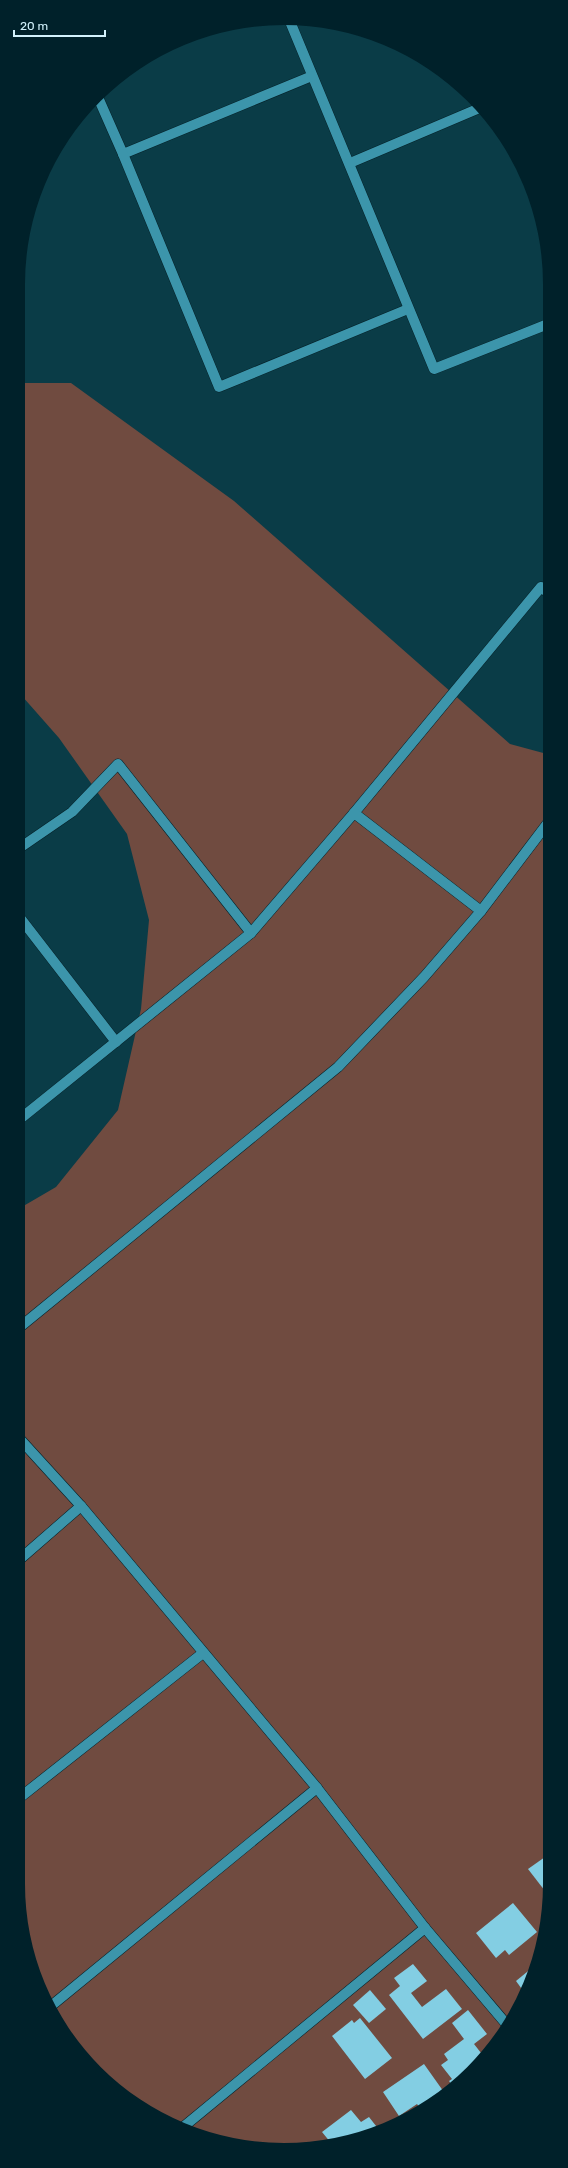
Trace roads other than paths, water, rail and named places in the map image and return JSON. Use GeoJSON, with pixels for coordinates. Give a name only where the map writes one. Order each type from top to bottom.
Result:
{"type":"FeatureCollection","features":[{"type":"Feature","properties":{"kind":"street"},"geometry":{"type":"LineString","coordinates":[[292,25],[434,369],[543,326]]}},
{"type":"Feature","properties":{"kind":"street"},"geometry":{"type":"LineString","coordinates":[[123,154],[312,76]]}},
{"type":"Feature","properties":{"kind":"street"},"geometry":{"type":"LineString","coordinates":[[100,102],[219,387],[408,309]]}},
{"type":"Feature","properties":{"kind":"street"},"geometry":{"type":"LineString","coordinates":[[350,163],[476,110]]}},
{"type":"Feature","properties":{"kind":"street"},"geometry":{"type":"LineString","coordinates":[[25,1115],[251,933],[354,813],[541,587],[543,589]]}},
{"type":"Feature","properties":{"kind":"street"},"geometry":{"type":"LineString","coordinates":[[25,844],[72,812],[118,764],[251,933]]}},
{"type":"Feature","properties":{"kind":"street"},"geometry":{"type":"LineString","coordinates":[[354,813],[481,911]]}},
{"type":"Feature","properties":{"kind":"street"},"geometry":{"type":"LineString","coordinates":[[25,1323],[338,1067],[424,977],[481,911],[543,829]]}},
{"type":"Feature","properties":{"kind":"street"},"geometry":{"type":"LineString","coordinates":[[25,924],[116,1042]]}},
{"type":"Feature","properties":{"kind":"street"},"geometry":{"type":"LineString","coordinates":[[25,1445],[81,1506],[317,1788],[425,1928],[504,2021]]}},
{"type":"Feature","properties":{"kind":"street"},"geometry":{"type":"LineString","coordinates":[[25,1555],[81,1506]]}},
{"type":"Feature","properties":{"kind":"street"},"geometry":{"type":"LineString","coordinates":[[25,1793],[203,1653]]}},
{"type":"Feature","properties":{"kind":"street"},"geometry":{"type":"LineString","coordinates":[[54,2003],[317,1788]]}},
{"type":"Feature","properties":{"kind":"street"},"geometry":{"type":"LineString","coordinates":[[187,2124],[425,1928]]}}]}
